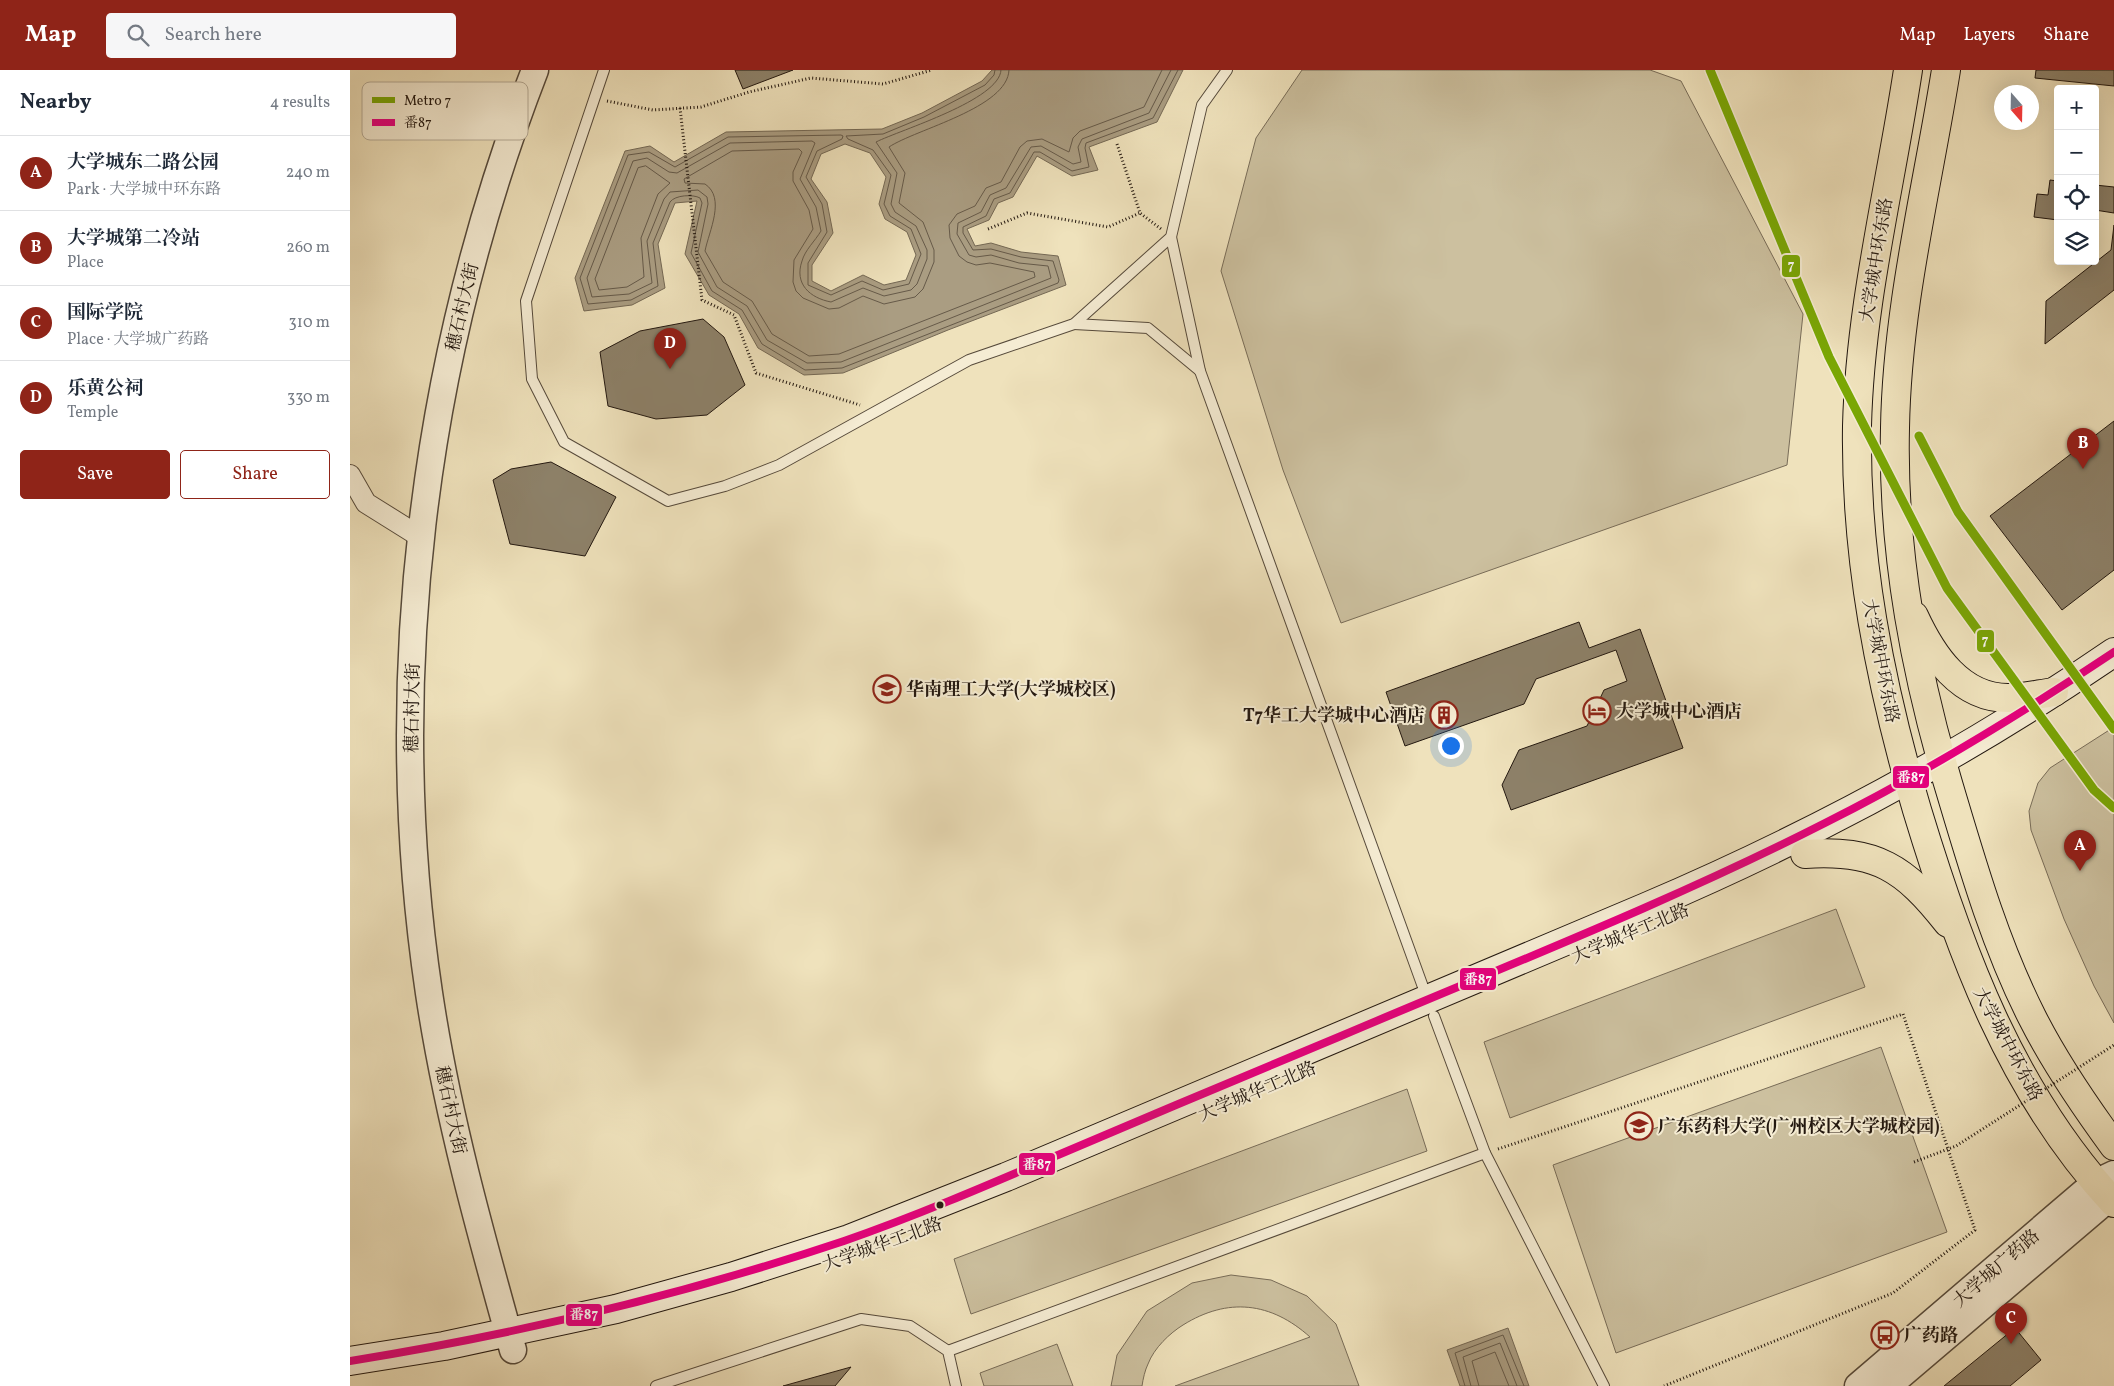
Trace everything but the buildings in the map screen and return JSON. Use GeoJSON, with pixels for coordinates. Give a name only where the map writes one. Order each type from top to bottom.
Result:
{"type":"FeatureCollection","features":[{"type":"Feature","properties":{"kind":"main road","name":"大学城中环东路"},"geometry":{"type":"LineString","coordinates":[[1908,70],[1871,278],[1861,367],[1857,434],[1863,561],[1872,625],[1891,718],[1911,788],[1957,934],[1983,999],[2015,1063],[2053,1124],[2109,1189]]}},
{"type":"Feature","properties":{"kind":"main road","name":"大学城中环东路"},"geometry":{"type":"LineString","coordinates":[[1946,70],[1908,284],[1898,370],[1894,427],[1895,487],[1905,596],[1920,678],[1944,769],[1997,938],[2020,992],[2047,1045],[2114,1146]]}},
{"type":"Feature","properties":{"kind":"main road"},"geometry":{"type":"LineString","coordinates":[[1905,596],[1918,624],[1940,660],[1968,688],[1987,695],[2008,698],[2054,692]]}},
{"type":"Feature","properties":{"kind":"main road","name":"大学城华工北路"},"geometry":{"type":"LineString","coordinates":[[1944,769],[2114,652]]}},
{"type":"Feature","properties":{"kind":"main road","name":"大学城华工北路"},"geometry":{"type":"LineString","coordinates":[[350,1379],[510,1342],[616,1309],[785,1261],[858,1235],[1698,904],[1805,854],[1944,769],[2037,724],[2114,673]]}},
{"type":"Feature","properties":{"kind":"main road","name":"大学城华工北路"},"geometry":{"type":"LineString","coordinates":[[1431,1008],[1798,838],[1911,788]]}},
{"type":"Feature","properties":{"kind":"main road"},"geometry":{"type":"LineString","coordinates":[[1805,854],[1855,854],[1872,858],[1890,867],[1926,896],[1957,934]]}},
{"type":"Feature","properties":{"kind":"main road","name":"大学城华工北路"},"geometry":{"type":"LineString","coordinates":[[350,1361],[510,1342]]}},
{"type":"Feature","properties":{"kind":"street","name":"穗石村大街"},"geometry":{"type":"LineString","coordinates":[[528,89],[535,70]]}},
{"type":"Feature","properties":{"kind":"street","name":"穗石村大街"},"geometry":{"type":"LineString","coordinates":[[509,140],[484,218],[457,323],[441,399],[420,544],[411,678],[414,839],[428,991],[465,1174],[510,1342]]}},
{"type":"Feature","properties":{"kind":"street"},"geometry":{"type":"LineString","coordinates":[[350,475],[366,503],[414,533]]}},
{"type":"Feature","properties":{"kind":"street","name":"大学城广药路"},"geometry":{"type":"LineString","coordinates":[[1858,1386],[2109,1189]]}},
{"type":"Feature","properties":{"kind":"street","name":"大学城广药路"},"geometry":{"type":"LineString","coordinates":[[1888,1386],[2109,1189]]}},
{"type":"Feature","properties":{"kind":"lane"},"geometry":{"type":"LineString","coordinates":[[604,70],[526,301],[532,379],[564,442],[668,501],[725,486],[778,465],[969,360],[1074,324],[1148,328],[1200,371]]}},
{"type":"Feature","properties":{"kind":"lane"},"geometry":{"type":"LineString","coordinates":[[1227,70],[1202,105],[1171,237],[1200,371],[1485,1153],[1604,1386]]}},
{"type":"Feature","properties":{"kind":"lane"},"geometry":{"type":"LineString","coordinates":[[1074,324],[1171,237]]}},
{"type":"Feature","properties":{"kind":"lane"},"geometry":{"type":"LineString","coordinates":[[948,1351],[1485,1153]]}},
{"type":"Feature","properties":{"kind":"lane"},"geometry":{"type":"LineString","coordinates":[[656,1386],[861,1319],[910,1326],[948,1351],[956,1386]]}},
{"type":"Feature","properties":{"kind":"path"},"geometry":{"type":"LineString","coordinates":[[594,99],[653,110],[701,107],[749,92],[811,78],[883,84],[932,70]]}},
{"type":"Feature","properties":{"kind":"path"},"geometry":{"type":"LineString","coordinates":[[680,108],[702,300],[734,315],[756,373],[878,410]]}},
{"type":"Feature","properties":{"kind":"path"},"geometry":{"type":"LineString","coordinates":[[1117,144],[1140,213],[1171,237]]}},
{"type":"Feature","properties":{"kind":"path"},"geometry":{"type":"LineString","coordinates":[[988,229],[1027,213],[1108,227],[1140,213]]}},
{"type":"Feature","properties":{"kind":"path"},"geometry":{"type":"LineString","coordinates":[[1485,1153],[1903,1014],[1975,1230],[1893,1293],[1664,1386]]}},
{"type":"Feature","properties":{"kind":"path"},"geometry":{"type":"LineString","coordinates":[[1914,1162],[1956,1146],[2114,1045]]}},
{"type":"Feature","properties":{"kind":"shaded area"},"geometry":{"type":"Polygon","coordinates":[[[1302,70],[1650,70],[1681,81],[1803,314],[1787,465],[1341,623],[1283,470],[1221,271],[1256,138],[1302,70]]]}},
{"type":"Feature","properties":{"kind":"shaded area"},"geometry":{"type":"Polygon","coordinates":[[[2114,727],[2114,1023],[2094,986],[2064,919],[2031,830],[2029,811],[2038,783],[2050,768],[2114,727]]]}},
{"type":"Feature","properties":{"kind":"shaded area"},"geometry":{"type":"Polygon","coordinates":[[[1836,909],[1865,987],[1510,1118],[1484,1042],[1836,909]]]}},
{"type":"Feature","properties":{"kind":"shaded area"},"geometry":{"type":"Polygon","coordinates":[[[1881,1047],[1947,1232],[1616,1353],[1553,1165],[1881,1047]]]}},
{"type":"Feature","properties":{"kind":"shaded area"},"geometry":{"type":"Polygon","coordinates":[[[1407,1089],[1427,1151],[971,1314],[954,1259],[1407,1089]]]}},
{"type":"Feature","properties":{"kind":"shaded area"},"geometry":{"type":"Polygon","coordinates":[[[1231,1275],[1271,1280],[1307,1296],[1336,1324],[1359,1386],[1175,1386],[1310,1337],[1280,1316],[1265,1310],[1233,1307],[1216,1310],[1200,1316],[1173,1332],[1158,1347],[1151,1358],[1142,1386],[1111,1386],[1117,1355],[1147,1311],[1192,1283],[1231,1275]]]}},
{"type":"Feature","properties":{"kind":"shaded area"},"geometry":{"type":"Polygon","coordinates":[[[1057,1344],[1073,1386],[984,1386],[980,1373],[1057,1344]]]}},
{"type":"Feature","properties":{"kind":"water"},"geometry":{"type":"Polygon","coordinates":[[[992,70],[1183,70],[1157,122],[1089,147],[1098,170],[1072,176],[1037,156],[1013,197],[998,203],[989,220],[967,229],[975,246],[991,243],[1021,252],[1058,256],[1066,285],[843,373],[804,375],[758,348],[739,314],[709,295],[685,254],[697,201],[675,203],[658,244],[665,288],[632,305],[584,311],[575,278],[625,151],[650,146],[674,162],[726,132],[882,129],[922,113],[982,81],[992,70]],[[845,144],[821,154],[811,179],[827,202],[833,233],[812,265],[812,281],[831,291],[863,275],[884,285],[906,280],[916,255],[907,232],[885,219],[879,204],[886,177],[870,153],[845,144]]]}},
{"type":"Feature","properties":{"kind":"water"},"geometry":{"type":"Polygon","coordinates":[[[1508,1328],[1529,1386],[1460,1386],[1447,1350],[1508,1328]]]}},
{"type":"Feature","properties":{"kind":"metro line","name":"7"},"geometry":{"type":"LineString","coordinates":[[1710,70],[1829,357],[1947,588],[2094,790],[2114,808]]}},
{"type":"Feature","properties":{"kind":"metro line","name":"7"},"geometry":{"type":"LineString","coordinates":[[1919,436],[1958,512],[2114,729]]}},
{"type":"Feature","properties":{"kind":"transit line","name":"番87"},"geometry":{"type":"LineString","coordinates":[[350,1361],[538,1325],[661,1296],[783,1261],[925,1211],[1585,934],[1766,852],[1862,804],[1936,763],[2044,698],[2114,652]]}},
{"type":"Feature","properties":{"kind":"place","name":"乐黄公祠"},"geometry":{"type":"Point","coordinates":[670,369]}},
{"type":"Feature","properties":{"kind":"place","name":"大学城第二冷站"},"geometry":{"type":"Point","coordinates":[2083,469]}},
{"type":"Feature","properties":{"kind":"place","name":"华南理工大学(大学城校区)"},"geometry":{"type":"Point","coordinates":[887,689]}},
{"type":"Feature","properties":{"kind":"place","name":"大学城中心酒店"},"geometry":{"type":"Point","coordinates":[1597,711]}},
{"type":"Feature","properties":{"kind":"place","name":"T7华工大学城中心酒店"},"geometry":{"type":"Point","coordinates":[1444,715]}},
{"type":"Feature","properties":{"kind":"place","name":"大学城东二路公园"},"geometry":{"type":"Point","coordinates":[2080,871]}},
{"type":"Feature","properties":{"kind":"place","name":"广东药科大学(广州校区大学城校园)"},"geometry":{"type":"Point","coordinates":[1639,1126]}},
{"type":"Feature","properties":{"kind":"place","name":"广药路"},"geometry":{"type":"Point","coordinates":[1885,1335]}},
{"type":"Feature","properties":{"kind":"place","name":"国际学院"},"geometry":{"type":"Point","coordinates":[2011,1344]}}]}
